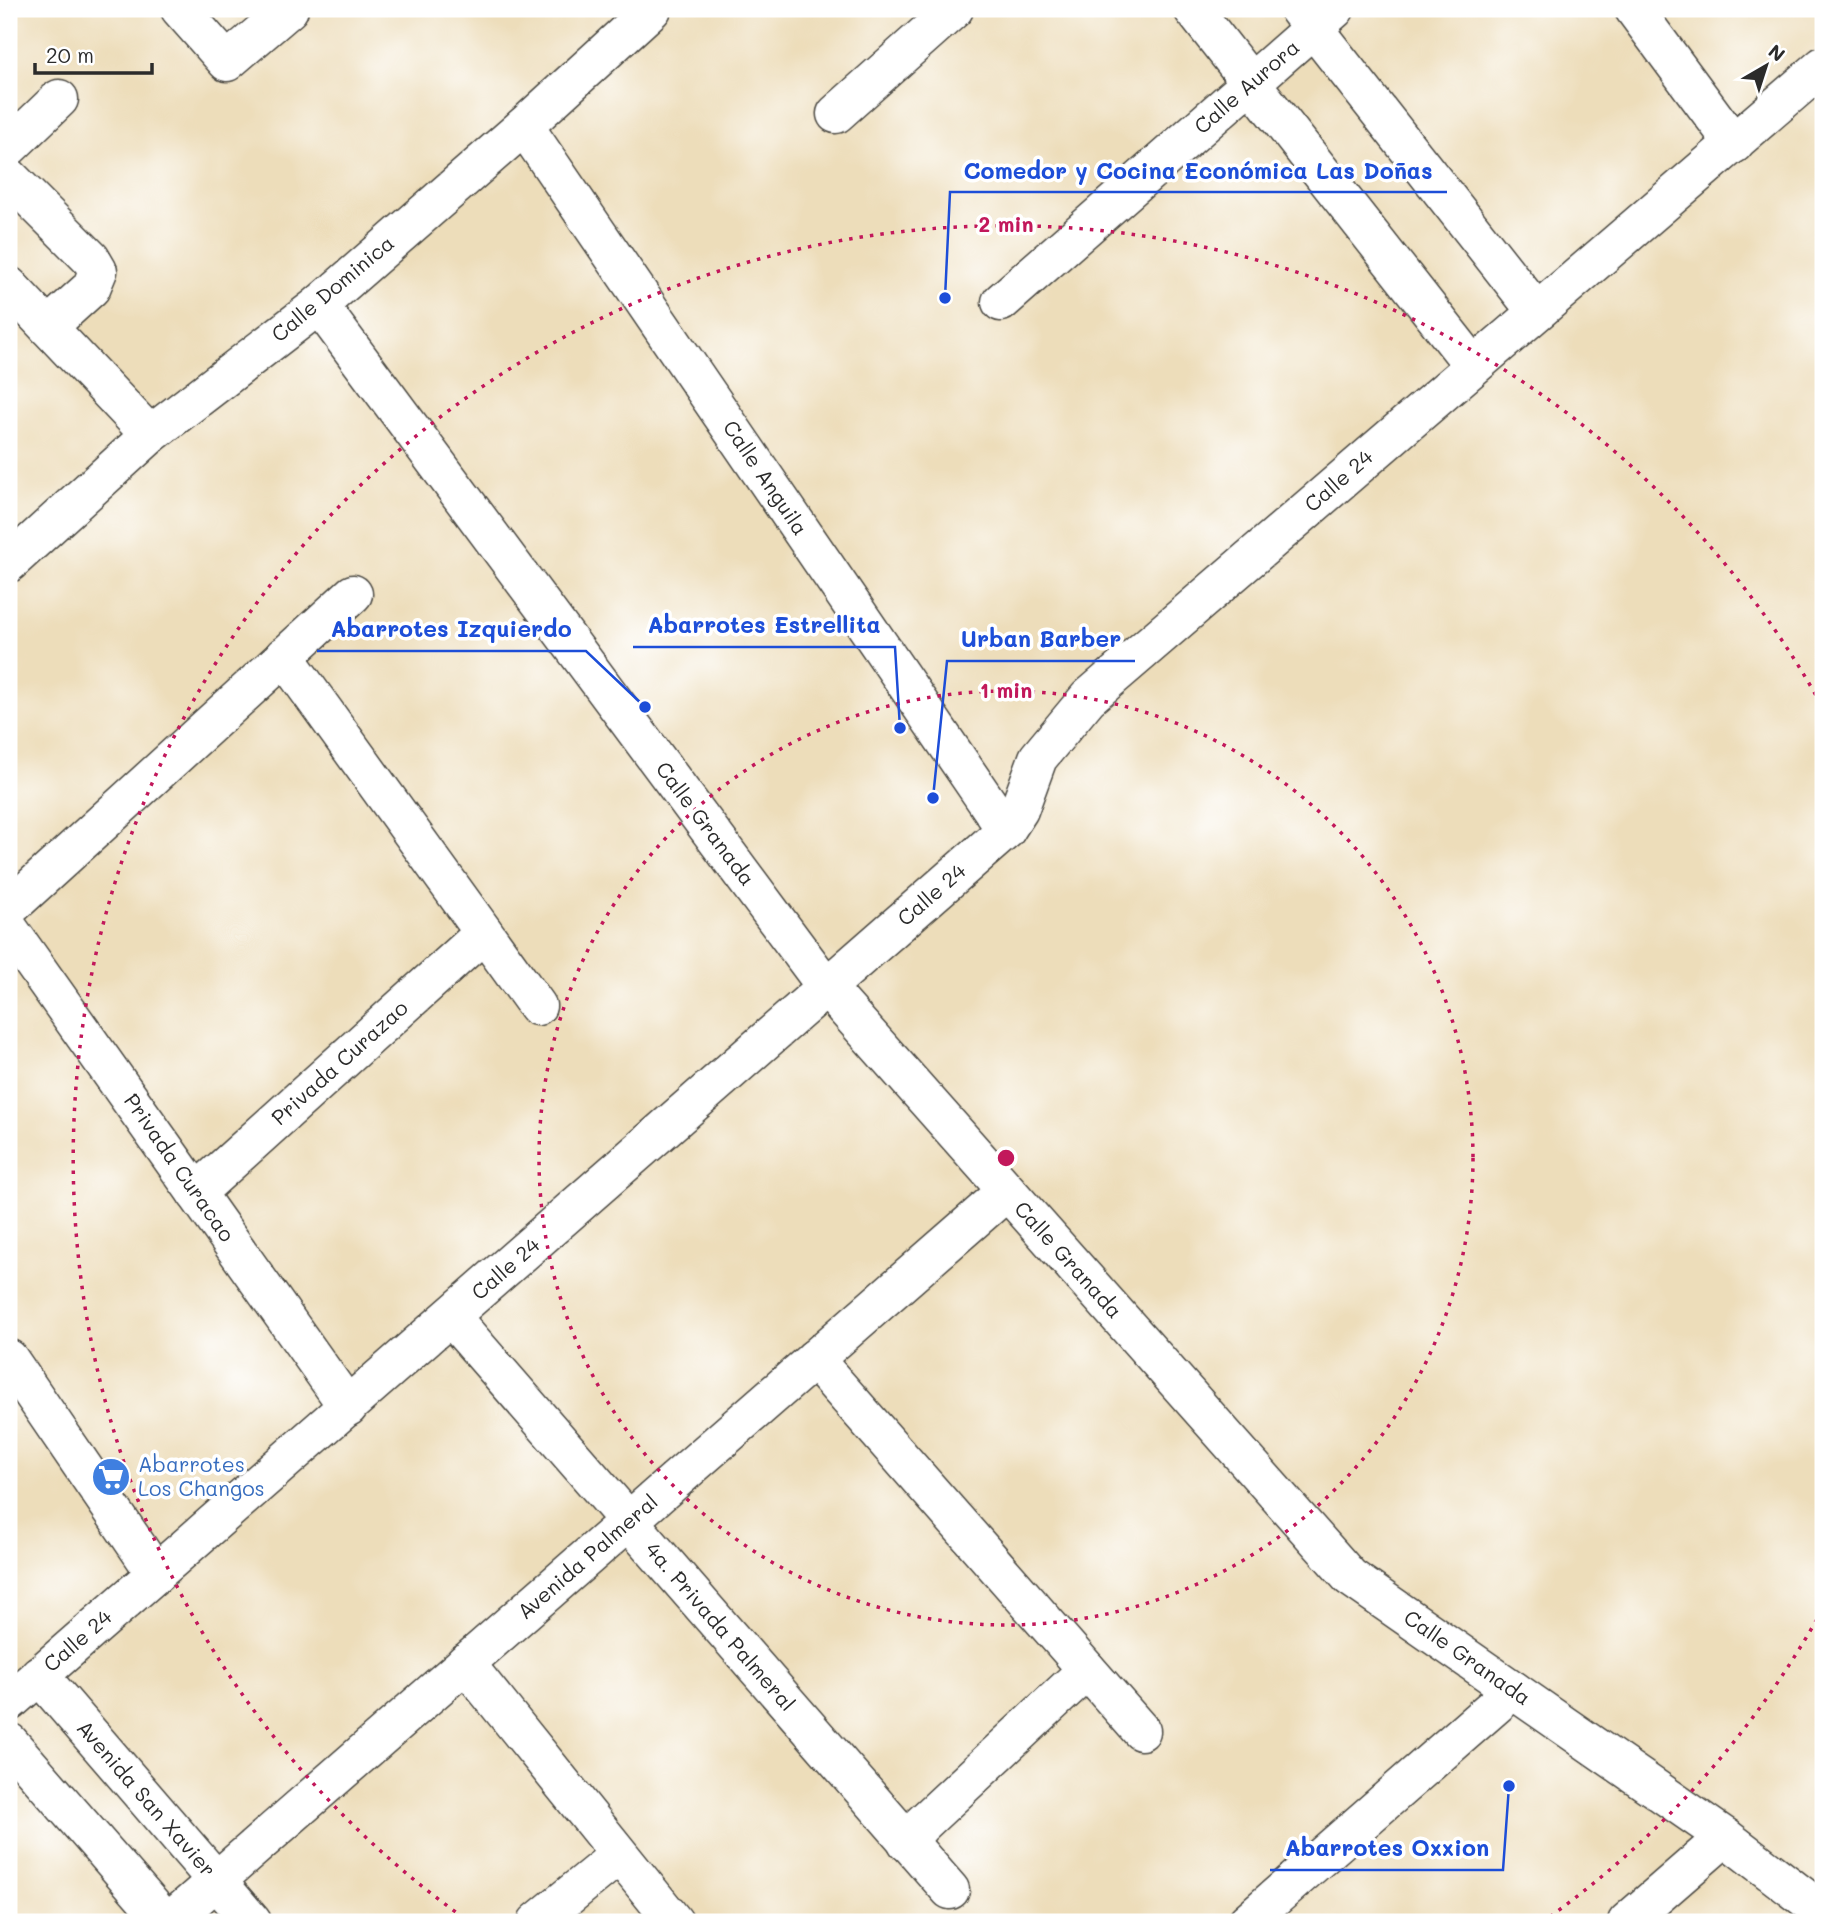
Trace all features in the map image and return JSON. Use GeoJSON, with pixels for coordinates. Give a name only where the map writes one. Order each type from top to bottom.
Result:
{"type":"FeatureCollection","features":[{"type":"Feature","properties":{"kind":"street"},"geometry":{"type":"LineString","coordinates":[[180,9],[227,62],[289,9]]}},
{"type":"Feature","properties":{"kind":"street","name":"Calle Dominica"},"geometry":{"type":"LineString","coordinates":[[9,563],[150,435],[319,305],[523,127],[652,9]]}},
{"type":"Feature","properties":{"kind":"street"},"geometry":{"type":"LineString","coordinates":[[836,114],[954,9]]}},
{"type":"Feature","properties":{"kind":"street"},"geometry":{"type":"LineString","coordinates":[[1193,9],[1473,365]]}},
{"type":"Feature","properties":{"kind":"street"},"geometry":{"type":"LineString","coordinates":[[1634,9],[1734,144]]}},
{"type":"Feature","properties":{"kind":"street"},"geometry":{"type":"LineString","coordinates":[[1315,15],[1535,311]]}},
{"type":"Feature","properties":{"kind":"street","name":"Calle Aurora"},"geometry":{"type":"LineString","coordinates":[[1001,302],[1251,83],[1315,15]]}},
{"type":"Feature","properties":{"kind":"street","name":"Calle 24"},"geometry":{"type":"LineString","coordinates":[[9,1702],[1006,830],[1019,810],[1038,758],[1087,698],[1823,66]]}},
{"type":"Feature","properties":{"kind":"street"},"geometry":{"type":"LineString","coordinates":[[9,147],[59,99]]}},
{"type":"Feature","properties":{"kind":"street","name":"Calle Anguila"},"geometry":{"type":"LineString","coordinates":[[523,127],[1006,830]]}},
{"type":"Feature","properties":{"kind":"street"},"geometry":{"type":"LineString","coordinates":[[9,177],[91,259],[98,271],[91,288],[48,327]]}},
{"type":"Feature","properties":{"kind":"street"},"geometry":{"type":"LineString","coordinates":[[9,286],[150,435]]}},
{"type":"Feature","properties":{"kind":"street","name":"Calle Granada"},"geometry":{"type":"LineString","coordinates":[[319,305],[827,988],[1350,1577],[1725,1837],[1823,1912]]}},
{"type":"Feature","properties":{"kind":"street"},"geometry":{"type":"LineString","coordinates":[[9,908],[352,594]]}},
{"type":"Feature","properties":{"kind":"street"},"geometry":{"type":"LineString","coordinates":[[284,656],[537,1006]]}},
{"type":"Feature","properties":{"kind":"street","name":"Privada Curacao"},"geometry":{"type":"LineString","coordinates":[[9,929],[348,1407]]}},
{"type":"Feature","properties":{"kind":"street","name":"Privada Curazao"},"geometry":{"type":"LineString","coordinates":[[196,1193],[484,933]]}},
{"type":"Feature","properties":{"kind":"street","name":"Avenida Palmeral"},"geometry":{"type":"LineString","coordinates":[[167,1922],[1007,1191]]}},
{"type":"Feature","properties":{"kind":"street","name":"4a. Privada Palmeral"},"geometry":{"type":"LineString","coordinates":[[451,1317],[950,1890]]}},
{"type":"Feature","properties":{"kind":"street"},"geometry":{"type":"LineString","coordinates":[[9,1359],[156,1574]]}},
{"type":"Feature","properties":{"kind":"street"},"geometry":{"type":"LineString","coordinates":[[814,1359],[1141,1731]]}},
{"type":"Feature","properties":{"kind":"street"},"geometry":{"type":"LineString","coordinates":[[465,1663],[674,1922]]}},
{"type":"Feature","properties":{"kind":"street"},"geometry":{"type":"LineString","coordinates":[[908,1842],[921,1825],[1087,1670]]}},
{"type":"Feature","properties":{"kind":"street","name":"Avenida San Xavier"},"geometry":{"type":"LineString","coordinates":[[39,1675],[252,1922]]}},
{"type":"Feature","properties":{"kind":"street"},"geometry":{"type":"LineString","coordinates":[[1247,1922],[1513,1689]]}},
{"type":"Feature","properties":{"kind":"street"},"geometry":{"type":"LineString","coordinates":[[9,1742],[167,1922]]}},
{"type":"Feature","properties":{"kind":"street"},"geometry":{"type":"LineString","coordinates":[[1627,1922],[1725,1837]]}},
{"type":"Feature","properties":{"kind":"street"},"geometry":{"type":"LineString","coordinates":[[537,1922],[619,1855]]}},
{"type":"Feature","properties":{"kind":"place","name":"Comedor y Cocina Económica Las Doñas"},"geometry":{"type":"Point","coordinates":[945,298]}},
{"type":"Feature","properties":{"kind":"place","name":"Abarrotes Izquierdo"},"geometry":{"type":"Point","coordinates":[645,707]}},
{"type":"Feature","properties":{"kind":"place","name":"Abarrotes Estrellita"},"geometry":{"type":"Point","coordinates":[900,728]}},
{"type":"Feature","properties":{"kind":"place","name":"Urban Barber"},"geometry":{"type":"Point","coordinates":[933,798]}},
{"type":"Feature","properties":{"kind":"place","name":"Abarrotes Los Changos"},"geometry":{"type":"Point","coordinates":[111,1477]}},
{"type":"Feature","properties":{"kind":"place","name":"Abarrotes Oxxion"},"geometry":{"type":"Point","coordinates":[1509,1786]}}]}
